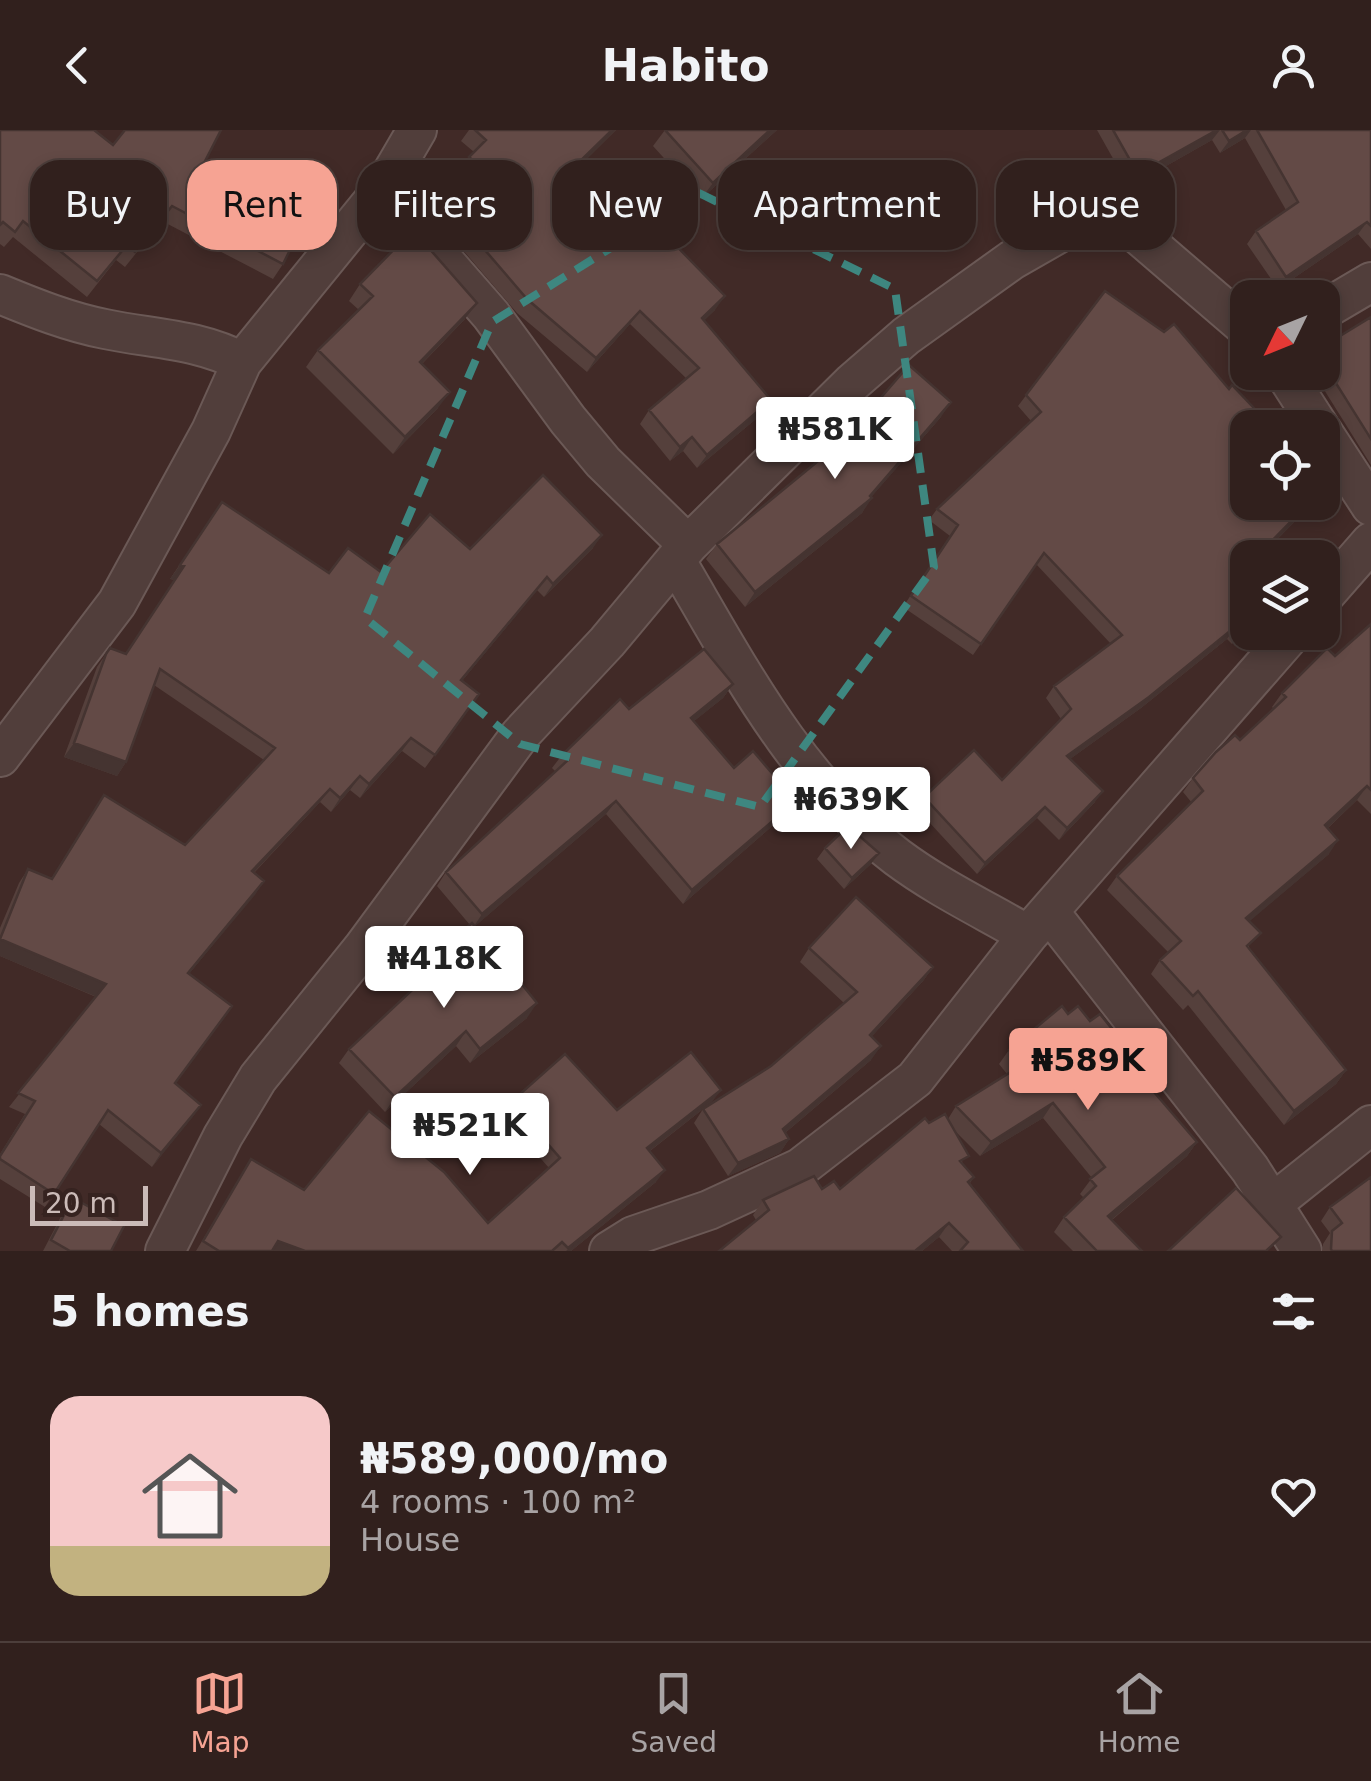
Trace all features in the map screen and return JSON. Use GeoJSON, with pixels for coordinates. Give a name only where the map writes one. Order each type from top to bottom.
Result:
{"type":"FeatureCollection","features":[{"type":"Feature","properties":{"kind":"street"},"geometry":{"type":"LineString","coordinates":[[400,160],[417,130]]}},
{"type":"Feature","properties":{"kind":"street"},"geometry":{"type":"LineString","coordinates":[[0,757],[117,604],[211,430],[242,362],[357,221]]}},
{"type":"Feature","properties":{"kind":"street"},"geometry":{"type":"LineString","coordinates":[[166,1251],[223,1136],[258,1078],[362,948],[520,734],[580,673],[682,553],[852,382],[906,336],[1012,260],[1061,232],[1092,224],[1134,230],[1230,313]]}},
{"type":"Feature","properties":{"kind":"street"},"geometry":{"type":"LineString","coordinates":[[434,250],[491,315],[568,420],[682,553],[774,728],[829,796],[898,858],[1039,924],[1219,1128],[1302,1251]]}},
{"type":"Feature","properties":{"kind":"street"},"geometry":{"type":"LineString","coordinates":[[1340,300],[1371,282]]}},
{"type":"Feature","properties":{"kind":"street"},"geometry":{"type":"LineString","coordinates":[[0,294],[48,314],[104,329],[216,349],[242,362]]}},
{"type":"Feature","properties":{"kind":"street"},"geometry":{"type":"LineString","coordinates":[[1340,458],[1371,506]]}},
{"type":"Feature","properties":{"kind":"street"},"geometry":{"type":"LineString","coordinates":[[1340,577],[1371,542]]}},
{"type":"Feature","properties":{"kind":"street"},"geometry":{"type":"LineString","coordinates":[[610,1251],[633,1236],[709,1210],[800,1168],[914,1080],[1039,924],[1277,650]]}},
{"type":"Feature","properties":{"kind":"street"},"geometry":{"type":"LineString","coordinates":[[1272,1204],[1371,1124]]}},
{"type":"Feature","properties":{"kind":"highlighted area"},"geometry":{"type":"Polygon","coordinates":[[[699,193],[895,289],[934,567],[760,807],[520,744],[365,618],[492,322],[699,193]]]}},
{"type":"Feature","properties":{"kind":"building"},"geometry":{"type":"Polygon","coordinates":[[[0,130],[94,130],[113,145],[125,130],[221,130],[206,160],[187,160],[187,214],[172,206],[167,212],[167,160],[30,160],[30,227],[23,221],[15,232],[3,222],[0,225],[0,130]]]}},
{"type":"Feature","properties":{"kind":"building"},"geometry":{"type":"Polygon","coordinates":[[[475,130],[612,130],[581,160],[552,160],[552,250],[680,250],[725,296],[702,318],[771,400],[707,455],[692,437],[680,447],[649,410],[699,368],[640,311],[596,358],[527,299],[485,250],[532,250],[532,160],[472,160],[469,157],[486,140],[475,130]]]}},
{"type":"Feature","properties":{"kind":"building"},"geometry":{"type":"Polygon","coordinates":[[[665,130],[770,130],[738,160],[718,160],[718,178],[713,183],[698,166],[698,160],[692,160],[665,130]]]}},
{"type":"Feature","properties":{"kind":"building"},"geometry":{"type":"Polygon","coordinates":[[[1113,130],[1217,130],[1163,160],[1130,160],[1113,130]]]}},
{"type":"Feature","properties":{"kind":"building"},"geometry":{"type":"Polygon","coordinates":[[[1222,130],[1247,130],[1229,141],[1222,130]]]}},
{"type":"Feature","properties":{"kind":"building"},"geometry":{"type":"Polygon","coordinates":[[[1257,130],[1371,130],[1371,226],[1367,222],[1286,277],[1256,231],[1298,202],[1257,130]]]}},
{"type":"Feature","properties":{"kind":"building"},"geometry":{"type":"Polygon","coordinates":[[[59,250],[123,250],[97,281],[59,250]]]}},
{"type":"Feature","properties":{"kind":"building"},"geometry":{"type":"Polygon","coordinates":[[[256,250],[290,250],[283,264],[256,250]]]}},
{"type":"Feature","properties":{"kind":"building"},"geometry":{"type":"Polygon","coordinates":[[[393,250],[431,250],[477,303],[420,362],[450,392],[405,437],[318,350],[373,296],[360,284],[393,250]]]}},
{"type":"Feature","properties":{"kind":"building"},"geometry":{"type":"Polygon","coordinates":[[[1105,291],[1164,332],[1174,324],[1229,389],[1237,390],[1256,410],[1230,410],[1230,520],[1292,520],[1273,540],[1230,540],[1230,631],[1149,697],[1067,756],[1103,791],[1067,828],[1045,807],[985,863],[924,797],[974,750],[1002,780],[1071,709],[1054,686],[1122,635],[1044,553],[981,644],[911,596],[958,525],[937,509],[1041,412],[1026,395],[1105,291]]]}},
{"type":"Feature","properties":{"kind":"building"},"geometry":{"type":"Polygon","coordinates":[[[1371,317],[1371,439],[1340,390],[1340,336],[1371,317]]]}},
{"type":"Feature","properties":{"kind":"building"},"geometry":{"type":"Polygon","coordinates":[[[909,365],[951,402],[872,498],[755,592],[717,544],[846,438],[909,365]]]}},
{"type":"Feature","properties":{"kind":"building"},"geometry":{"type":"Polygon","coordinates":[[[543,475],[602,535],[553,584],[547,577],[461,680],[479,694],[435,755],[411,738],[369,784],[360,776],[340,798],[330,789],[252,871],[264,881],[188,973],[232,1006],[175,1083],[201,1105],[161,1153],[108,1110],[54,1194],[0,1159],[35,1101],[18,1093],[106,984],[0,939],[28,869],[52,879],[104,795],[185,845],[275,748],[160,669],[126,762],[74,743],[106,654],[110,648],[126,654],[222,502],[329,573],[348,548],[381,572],[430,514],[470,549],[543,475]]]}},
{"type":"Feature","properties":{"kind":"building"},"geometry":{"type":"Polygon","coordinates":[[[1371,624],[1371,790],[1367,786],[1325,825],[1338,840],[1246,918],[1261,933],[1247,946],[1346,1070],[1294,1111],[1198,991],[1193,996],[1160,960],[1181,941],[1117,876],[1203,791],[1193,778],[1216,752],[1235,735],[1240,740],[1286,697],[1282,693],[1325,650],[1335,656],[1371,624]]]}},
{"type":"Feature","properties":{"kind":"building"},"geometry":{"type":"Polygon","coordinates":[[[704,649],[733,684],[691,718],[734,768],[753,751],[796,801],[692,890],[616,801],[482,914],[446,872],[568,760],[562,755],[620,699],[629,709],[704,649]]]}},
{"type":"Feature","properties":{"kind":"building"},"geometry":{"type":"Polygon","coordinates":[[[848,826],[879,853],[852,878],[825,848],[848,826]]]}},
{"type":"Feature","properties":{"kind":"building"},"geometry":{"type":"Polygon","coordinates":[[[856,897],[933,967],[870,1035],[881,1046],[783,1129],[789,1139],[738,1163],[703,1109],[771,1066],[857,992],[809,948],[856,897]]]}},
{"type":"Feature","properties":{"kind":"building"},"geometry":{"type":"Polygon","coordinates":[[[472,923],[537,1003],[480,1049],[466,1031],[395,1097],[349,1049],[423,980],[415,970],[472,923]]]}},
{"type":"Feature","properties":{"kind":"building"},"geometry":{"type":"Polygon","coordinates":[[[1062,1006],[1068,1014],[1078,1006],[1090,1021],[1100,1014],[1147,1072],[1141,1077],[1197,1142],[1108,1216],[1142,1251],[1097,1251],[1064,1217],[1096,1186],[1090,1179],[1105,1167],[1053,1103],[991,1142],[956,1106],[1022,1065],[1009,1050],[1062,1006]]]}},
{"type":"Feature","properties":{"kind":"building"},"geometry":{"type":"Polygon","coordinates":[[[691,1052],[721,1090],[647,1148],[665,1170],[568,1248],[562,1242],[552,1251],[305,1251],[278,1241],[272,1251],[219,1251],[203,1241],[251,1159],[304,1190],[369,1111],[444,1172],[488,1223],[560,1158],[511,1102],[565,1054],[617,1110],[691,1052]]]}},
{"type":"Feature","properties":{"kind":"building"},"geometry":{"type":"Polygon","coordinates":[[[945,1114],[969,1156],[960,1161],[974,1177],[968,1182],[1023,1251],[960,1251],[968,1242],[949,1223],[915,1251],[719,1251],[769,1210],[763,1200],[814,1176],[822,1189],[834,1181],[840,1189],[925,1118],[929,1123],[945,1114]]]}},
{"type":"Feature","properties":{"kind":"building"},"geometry":{"type":"Polygon","coordinates":[[[1371,1177],[1371,1251],[1332,1251],[1332,1231],[1342,1223],[1330,1207],[1371,1177]]]}},
{"type":"Feature","properties":{"kind":"building"},"geometry":{"type":"Polygon","coordinates":[[[1236,1188],[1281,1237],[1266,1251],[1168,1251],[1236,1188]]]}},
{"type":"Feature","properties":{"kind":"building"},"geometry":{"type":"Polygon","coordinates":[[[73,1198],[124,1226],[111,1251],[70,1251],[51,1240],[73,1198]]]}}]}
